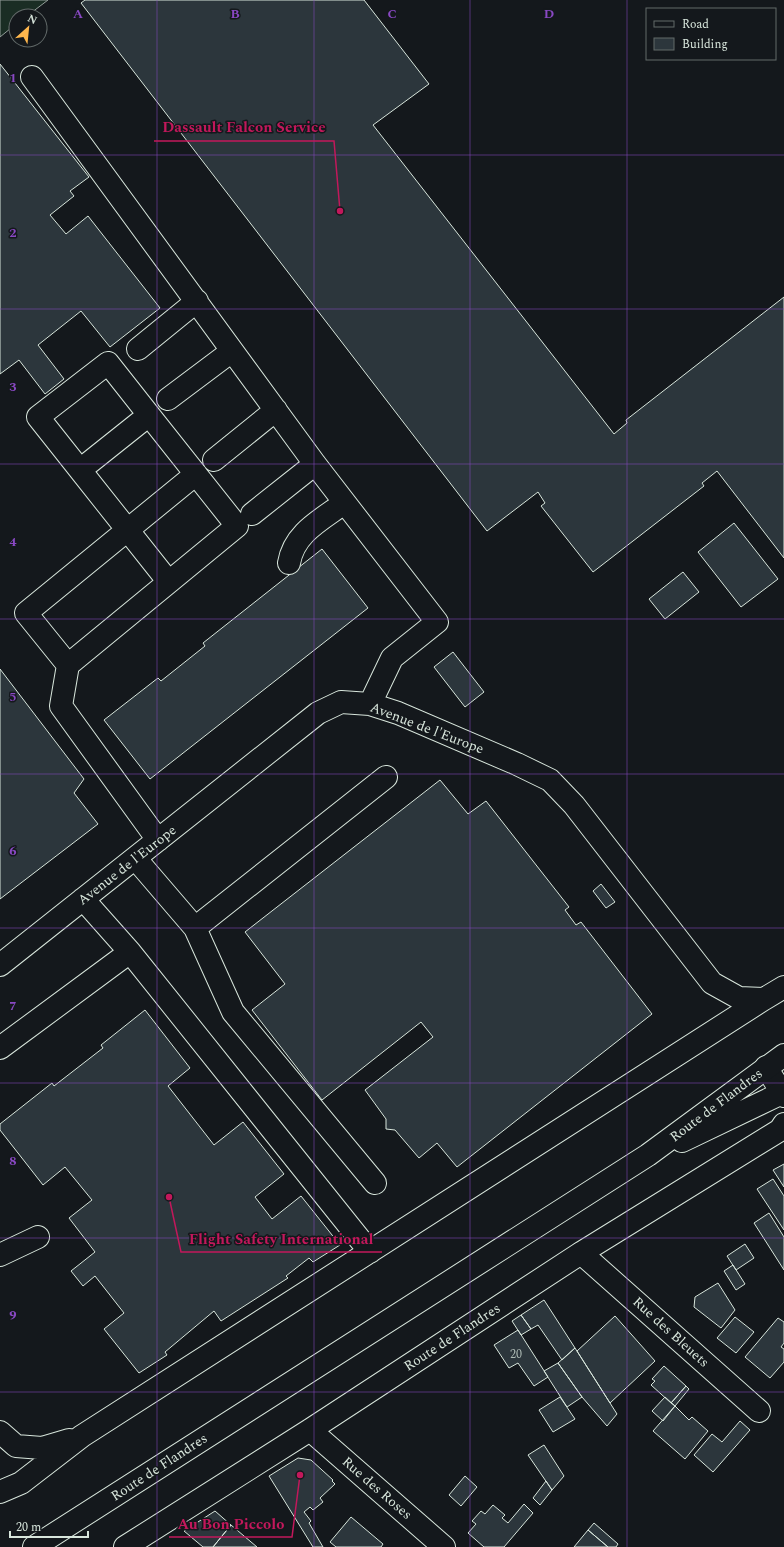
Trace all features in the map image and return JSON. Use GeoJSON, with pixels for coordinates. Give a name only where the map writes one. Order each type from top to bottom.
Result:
{"type":"FeatureCollection","features":[{"type":"Feature","properties":{"kind":"street"},"geometry":{"type":"LineString","coordinates":[[32,76],[315,464],[437,622],[392,658],[370,704]]}},
{"type":"Feature","properties":{"kind":"street"},"geometry":{"type":"LineString","coordinates":[[138,349],[196,301]]}},
{"type":"Feature","properties":{"kind":"street"},"geometry":{"type":"LineString","coordinates":[[168,399],[232,351]]}},
{"type":"Feature","properties":{"kind":"street"},"geometry":{"type":"LineString","coordinates":[[158,840],[61,706],[68,665],[168,581],[237,526],[108,362],[38,417],[168,581]]}},
{"type":"Feature","properties":{"kind":"street"},"geometry":{"type":"LineString","coordinates":[[214,460],[276,410]]}},
{"type":"Feature","properties":{"kind":"street"},"geometry":{"type":"LineString","coordinates":[[80,470],[149,415]]}},
{"type":"Feature","properties":{"kind":"street"},"geometry":{"type":"LineString","coordinates":[[252,514],[315,464]]}},
{"type":"Feature","properties":{"kind":"street"},"geometry":{"type":"LineString","coordinates":[[68,665],[26,613],[196,474]]}},
{"type":"Feature","properties":{"kind":"street"},"geometry":{"type":"LineString","coordinates":[[289,563],[291,552],[300,536],[344,503]]}},
{"type":"Feature","properties":{"kind":"street","name":"Avenue de l'Europe"},"geometry":{"type":"LineString","coordinates":[[0,965],[318,713],[341,702],[370,704],[398,713],[517,764],[550,780],[574,805],[712,983],[739,998],[764,999]]}},
{"type":"Feature","properties":{"kind":"street"},"geometry":{"type":"LineString","coordinates":[[195,928],[386,777]]}},
{"type":"Feature","properties":{"kind":"street"},"geometry":{"type":"LineString","coordinates":[[135,858],[195,928],[233,1012],[375,1183]]}},
{"type":"Feature","properties":{"kind":"street"},"geometry":{"type":"LineString","coordinates":[[83,899],[130,952],[370,1252]]}},
{"type":"Feature","properties":{"kind":"street"},"geometry":{"type":"LineString","coordinates":[[0,1048],[130,952]]}},
{"type":"Feature","properties":{"kind":"street"},"geometry":{"type":"LineString","coordinates":[[0,1492],[21,1484],[82,1436],[784,986]]}},
{"type":"Feature","properties":{"kind":"street","name":"Route de Flandres"},"geometry":{"type":"LineString","coordinates":[[34,1547],[648,1155],[784,1055]]}},
{"type":"Feature","properties":{"kind":"street"},"geometry":{"type":"LineString","coordinates":[[766,1067],[784,1094]]}},
{"type":"Feature","properties":{"kind":"street","name":"Route de Flandres"},"geometry":{"type":"LineString","coordinates":[[648,1155],[784,1094]]}},
{"type":"Feature","properties":{"kind":"street","name":"Route de Flandres"},"geometry":{"type":"LineString","coordinates":[[125,1547],[310,1430],[582,1253],[782,1127]]}},
{"type":"Feature","properties":{"kind":"street"},"geometry":{"type":"LineString","coordinates":[[1,1252],[38,1236]]}},
{"type":"Feature","properties":{"kind":"street","name":"Rue des Bleuets"},"geometry":{"type":"LineString","coordinates":[[582,1253],[759,1411]]}},
{"type":"Feature","properties":{"kind":"street","name":"Rue des Roses"},"geometry":{"type":"LineString","coordinates":[[310,1430],[444,1547]]}},
{"type":"Feature","properties":{"kind":"street"},"geometry":{"type":"LineString","coordinates":[[0,1432],[16,1446],[42,1448],[82,1436]]}},
{"type":"Feature","properties":{"kind":"green space"},"geometry":{"type":"Polygon","coordinates":[[[0,0],[48,0],[38,8],[8,8],[8,30],[0,37],[0,0]]]}},
{"type":"Feature","properties":{"kind":"building"},"geometry":{"type":"Polygon","coordinates":[[[85,0],[364,0],[429,84],[373,125],[614,434],[627,423],[626,420],[784,297],[784,558],[717,471],[702,483],[704,486],[593,572],[541,506],[545,503],[538,492],[487,531],[81,3],[85,0]]]}},
{"type":"Feature","properties":{"kind":"building"},"geometry":{"type":"Polygon","coordinates":[[[0,64],[89,177],[70,191],[74,196],[50,215],[66,234],[88,216],[160,308],[110,347],[81,311],[38,345],[64,379],[45,394],[19,360],[0,374],[0,64]]]}},
{"type":"Feature","properties":{"kind":"building"},"geometry":{"type":"Polygon","coordinates":[[[734,523],[778,579],[741,607],[698,552],[734,523]]]}},
{"type":"Feature","properties":{"kind":"building"},"geometry":{"type":"Polygon","coordinates":[[[322,549],[368,608],[150,779],[104,720],[158,678],[161,681],[205,646],[203,643],[322,549]]]}},
{"type":"Feature","properties":{"kind":"building"},"geometry":{"type":"Polygon","coordinates":[[[683,572],[699,592],[665,619],[649,599],[683,572]]]}},
{"type":"Feature","properties":{"kind":"building"},"geometry":{"type":"Polygon","coordinates":[[[453,652],[484,692],[465,707],[434,667],[453,652]]]}},
{"type":"Feature","properties":{"kind":"building"},"geometry":{"type":"Polygon","coordinates":[[[0,669],[84,779],[74,793],[98,824],[0,899],[0,669]]]}},
{"type":"Feature","properties":{"kind":"building"},"geometry":{"type":"Polygon","coordinates":[[[440,780],[468,814],[486,801],[569,907],[565,910],[576,925],[581,922],[652,1014],[457,1167],[437,1143],[419,1158],[395,1130],[386,1129],[386,1119],[365,1090],[433,1037],[421,1022],[322,1100],[252,1010],[285,984],[245,932],[440,780]]]}},
{"type":"Feature","properties":{"kind":"building"},"geometry":{"type":"Polygon","coordinates":[[[601,884],[615,902],[606,908],[593,891],[601,884]]]}},
{"type":"Feature","properties":{"kind":"building"},"geometry":{"type":"Polygon","coordinates":[[[145,1010],[190,1068],[168,1086],[214,1145],[243,1122],[284,1174],[255,1197],[272,1219],[301,1196],[340,1245],[313,1262],[309,1258],[286,1276],[288,1278],[221,1321],[214,1311],[165,1352],[167,1355],[139,1373],[104,1329],[124,1313],[95,1276],[83,1286],[71,1271],[95,1252],[69,1218],[92,1200],[65,1167],[43,1185],[0,1130],[0,1124],[52,1083],[54,1086],[103,1048],[101,1045],[145,1010]]]}},
{"type":"Feature","properties":{"kind":"building"},"geometry":{"type":"Polygon","coordinates":[[[784,1164],[784,1187],[773,1170],[784,1164]]]}},
{"type":"Feature","properties":{"kind":"building"},"geometry":{"type":"Polygon","coordinates":[[[773,1179],[784,1196],[784,1230],[757,1189],[773,1179]]]}},
{"type":"Feature","properties":{"kind":"building"},"geometry":{"type":"Polygon","coordinates":[[[769,1213],[784,1237],[784,1270],[754,1223],[769,1213]]]}},
{"type":"Feature","properties":{"kind":"building"},"geometry":{"type":"Polygon","coordinates":[[[745,1244],[754,1258],[736,1270],[727,1256],[745,1244]]]}},
{"type":"Feature","properties":{"kind":"building"},"geometry":{"type":"Polygon","coordinates":[[[733,1265],[745,1284],[736,1290],[724,1271],[733,1265]]]}},
{"type":"Feature","properties":{"kind":"building"},"geometry":{"type":"Polygon","coordinates":[[[718,1283],[735,1310],[721,1328],[694,1307],[695,1297],[718,1283]]]}},
{"type":"Feature","properties":{"kind":"building"},"geometry":{"type":"Polygon","coordinates":[[[544,1300],[575,1348],[562,1360],[538,1325],[531,1329],[521,1315],[544,1300]]]}},
{"type":"Feature","properties":{"kind":"building"},"geometry":{"type":"Polygon","coordinates":[[[521,1315],[531,1329],[521,1335],[512,1321],[521,1315]]]}},
{"type":"Feature","properties":{"kind":"building"},"geometry":{"type":"Polygon","coordinates":[[[615,1316],[655,1361],[610,1403],[577,1351],[615,1316]]]}},
{"type":"Feature","properties":{"kind":"building"},"geometry":{"type":"Polygon","coordinates":[[[735,1317],[754,1332],[736,1353],[717,1338],[735,1317]]]}},
{"type":"Feature","properties":{"kind":"building"},"geometry":{"type":"Polygon","coordinates":[[[778,1318],[784,1322],[784,1343],[781,1347],[784,1349],[784,1362],[770,1378],[745,1357],[778,1318]]]}},
{"type":"Feature","properties":{"kind":"building"},"geometry":{"type":"Polygon","coordinates":[[[518,1330],[548,1377],[534,1386],[518,1363],[509,1368],[494,1345],[518,1330]]]}},
{"type":"Feature","properties":{"kind":"building"},"geometry":{"type":"Polygon","coordinates":[[[575,1348],[617,1414],[607,1426],[582,1397],[558,1363],[575,1348]]]}},
{"type":"Feature","properties":{"kind":"building"},"geometry":{"type":"Polygon","coordinates":[[[558,1363],[582,1397],[567,1407],[544,1371],[558,1363]]]}},
{"type":"Feature","properties":{"kind":"building"},"geometry":{"type":"Polygon","coordinates":[[[664,1366],[686,1386],[671,1403],[651,1385],[655,1381],[652,1379],[664,1366]]]}},
{"type":"Feature","properties":{"kind":"building"},"geometry":{"type":"Polygon","coordinates":[[[686,1386],[689,1389],[675,1406],[671,1403],[686,1386]]]}},
{"type":"Feature","properties":{"kind":"building"},"geometry":{"type":"Polygon","coordinates":[[[560,1397],[575,1419],[553,1432],[539,1410],[560,1397]]]}},
{"type":"Feature","properties":{"kind":"building"},"geometry":{"type":"Polygon","coordinates":[[[665,1397],[675,1406],[663,1421],[652,1411],[665,1397]]]}},
{"type":"Feature","properties":{"kind":"building"},"geometry":{"type":"Polygon","coordinates":[[[675,1406],[689,1420],[692,1417],[708,1431],[685,1459],[653,1431],[675,1406]]]}},
{"type":"Feature","properties":{"kind":"building"},"geometry":{"type":"Polygon","coordinates":[[[740,1421],[750,1430],[713,1472],[694,1455],[712,1434],[722,1442],[740,1421]]]}},
{"type":"Feature","properties":{"kind":"building"},"geometry":{"type":"Polygon","coordinates":[[[544,1445],[564,1476],[552,1490],[528,1455],[544,1445]]]}},
{"type":"Feature","properties":{"kind":"building"},"geometry":{"type":"Polygon","coordinates":[[[298,1458],[311,1460],[333,1480],[332,1481],[335,1484],[320,1498],[323,1502],[313,1510],[310,1507],[304,1512],[311,1521],[309,1523],[323,1547],[313,1547],[269,1476],[298,1458]]]}},
{"type":"Feature","properties":{"kind":"building"},"geometry":{"type":"Polygon","coordinates":[[[465,1476],[477,1487],[461,1506],[449,1495],[465,1476]]]}},
{"type":"Feature","properties":{"kind":"building"},"geometry":{"type":"Polygon","coordinates":[[[546,1481],[552,1490],[540,1505],[533,1498],[546,1481]]]}},
{"type":"Feature","properties":{"kind":"building"},"geometry":{"type":"Polygon","coordinates":[[[524,1504],[533,1513],[504,1547],[484,1547],[468,1533],[476,1524],[472,1521],[481,1511],[485,1514],[493,1505],[505,1515],[502,1518],[508,1523],[524,1504]]]}},
{"type":"Feature","properties":{"kind":"building"},"geometry":{"type":"Polygon","coordinates":[[[215,1511],[231,1525],[213,1547],[203,1547],[184,1531],[215,1511]]]}},
{"type":"Feature","properties":{"kind":"building"},"geometry":{"type":"Polygon","coordinates":[[[351,1517],[383,1544],[381,1547],[336,1547],[330,1542],[351,1517]]]}},
{"type":"Feature","properties":{"kind":"building"},"geometry":{"type":"Polygon","coordinates":[[[594,1523],[618,1544],[616,1547],[608,1547],[588,1530],[594,1523]]]}},
{"type":"Feature","properties":{"kind":"building"},"geometry":{"type":"Polygon","coordinates":[[[231,1525],[257,1547],[213,1547],[231,1525]]]}},
{"type":"Feature","properties":{"kind":"building"},"geometry":{"type":"Polygon","coordinates":[[[588,1530],[608,1547],[574,1547],[588,1530]]]}},
{"type":"Feature","properties":{"kind":"place","name":"Dassault Falcon Service"},"geometry":{"type":"Point","coordinates":[340,211]}},
{"type":"Feature","properties":{"kind":"place","name":"Flight Safety International"},"geometry":{"type":"Point","coordinates":[169,1197]}},
{"type":"Feature","properties":{"kind":"place","name":"Au Bon Piccolo"},"geometry":{"type":"Point","coordinates":[300,1475]}}]}
